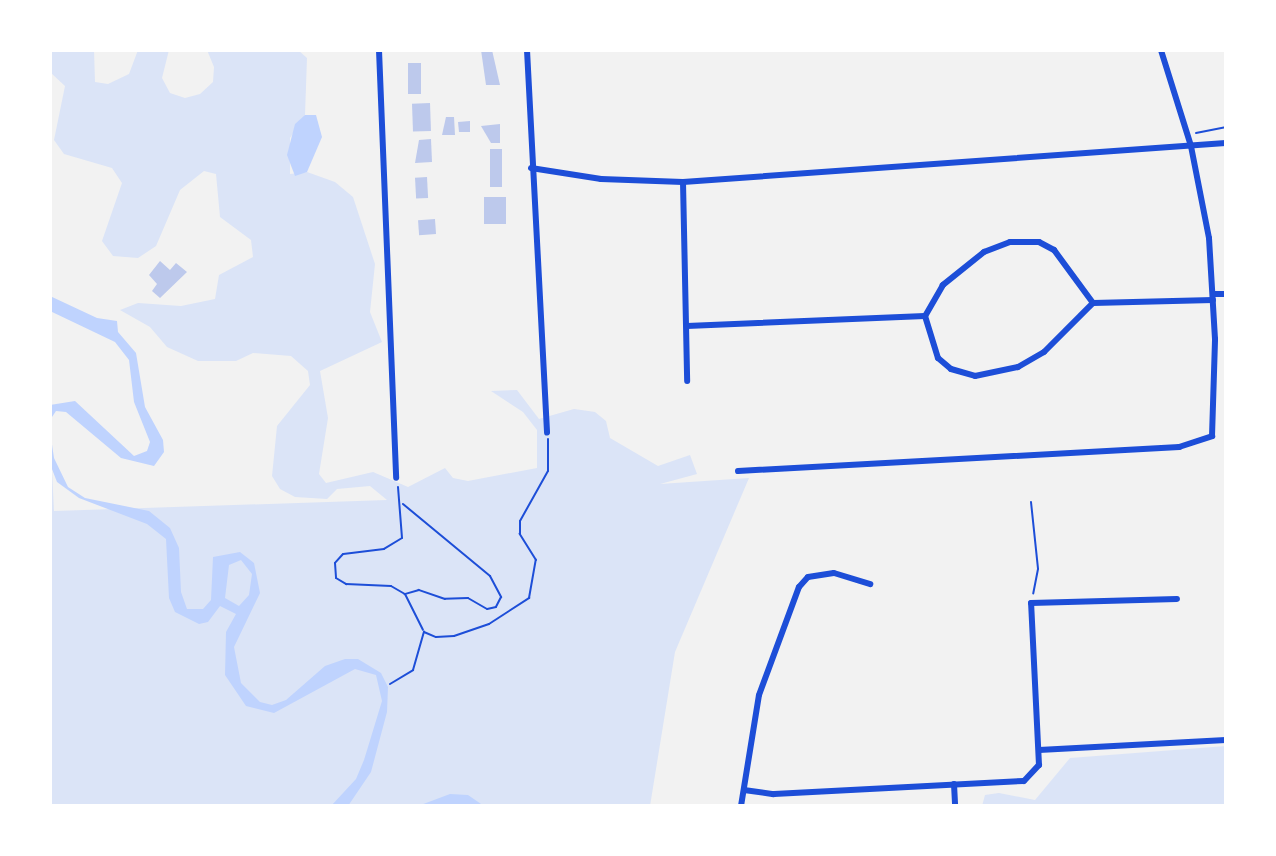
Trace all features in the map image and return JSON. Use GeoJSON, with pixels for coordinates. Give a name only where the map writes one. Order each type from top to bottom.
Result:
{"type":"FeatureCollection","features":[{"type":"Feature","properties":{"kind":"street"},"geometry":{"type":"LineString","coordinates":[[379,50],[396,478]]}},
{"type":"Feature","properties":{"kind":"street"},"geometry":{"type":"LineString","coordinates":[[527,50],[547,432]]}},
{"type":"Feature","properties":{"kind":"street"},"geometry":{"type":"LineString","coordinates":[[738,471],[1179,447],[1212,436],[1213,297],[1209,238],[1191,146],[1161,50]]}},
{"type":"Feature","properties":{"kind":"street"},"geometry":{"type":"LineString","coordinates":[[531,168],[601,179],[683,182],[1226,143]]}},
{"type":"Feature","properties":{"kind":"street"},"geometry":{"type":"LineString","coordinates":[[683,182],[687,381]]}},
{"type":"Feature","properties":{"kind":"street"},"geometry":{"type":"LineString","coordinates":[[1093,303],[1054,250],[1039,242],[1010,242],[984,252],[943,285],[925,316],[938,358],[951,369],[975,376],[1018,367],[1044,352],[1093,303],[1226,294]]}},
{"type":"Feature","properties":{"kind":"street"},"geometry":{"type":"LineString","coordinates":[[687,326],[925,316]]}},
{"type":"Feature","properties":{"kind":"street"},"geometry":{"type":"LineString","coordinates":[[741,806],[759,695],[799,587],[808,577],[834,573],[870,584]]}},
{"type":"Feature","properties":{"kind":"street"},"geometry":{"type":"LineString","coordinates":[[744,790],[774,794],[1024,781],[1035,774],[1039,750],[1031,603],[1177,599]]}},
{"type":"Feature","properties":{"kind":"street"},"geometry":{"type":"LineString","coordinates":[[1039,750],[1226,740]]}},
{"type":"Feature","properties":{"kind":"street"},"geometry":{"type":"LineString","coordinates":[[954,784],[955,806]]}},
{"type":"Feature","properties":{"kind":"path"},"geometry":{"type":"LineString","coordinates":[[1187,135],[1226,127]]}},
{"type":"Feature","properties":{"kind":"path"},"geometry":{"type":"LineString","coordinates":[[424,632],[454,636],[489,624],[529,598],[536,560],[520,534],[520,521],[548,471],[547,432]]}},
{"type":"Feature","properties":{"kind":"path"},"geometry":{"type":"LineString","coordinates":[[396,478],[402,503],[402,538],[384,549],[343,554],[334,569],[342,582],[382,584],[405,594],[419,590],[445,599],[468,598],[487,609],[496,607],[501,597],[490,576],[402,503]]}},
{"type":"Feature","properties":{"kind":"path"},"geometry":{"type":"LineString","coordinates":[[1031,502],[1038,569],[1031,603]]}},
{"type":"Feature","properties":{"kind":"path"},"geometry":{"type":"LineString","coordinates":[[390,684],[413,670],[424,632],[405,594]]}},
{"type":"Feature","properties":{"kind":"shaded area"},"geometry":{"type":"Polygon","coordinates":[[[50,50],[94,50],[95,82],[108,84],[129,74],[138,50],[169,50],[162,78],[170,93],[185,98],[200,94],[213,82],[214,67],[207,50],[298,50],[307,58],[305,115],[290,138],[290,174],[307,172],[335,182],[353,197],[375,264],[370,312],[382,342],[320,371],[328,418],[319,474],[326,483],[373,472],[408,487],[445,468],[453,478],[468,481],[537,468],[537,430],[523,412],[491,391],[517,390],[539,419],[574,409],[595,412],[606,421],[610,438],[658,466],[690,455],[697,474],[660,484],[749,478],[675,652],[650,806],[50,806],[50,429],[54,511],[387,500],[370,486],[337,489],[327,499],[295,497],[280,489],[272,476],[277,426],[310,385],[308,371],[291,356],[253,353],[236,361],[198,361],[167,347],[150,327],[120,310],[138,303],[181,306],[215,299],[219,275],[253,257],[251,240],[220,217],[216,174],[204,171],[180,190],[156,246],[138,258],[113,256],[102,241],[122,183],[112,168],[64,154],[54,140],[65,86],[50,72],[50,50]]]}},
{"type":"Feature","properties":{"kind":"shaded area"},"geometry":{"type":"Polygon","coordinates":[[[1226,746],[1226,806],[982,806],[985,795],[999,793],[1035,800],[1070,758],[1226,746]]]}},
{"type":"Feature","properties":{"kind":"water"},"geometry":{"type":"Polygon","coordinates":[[[305,115],[316,115],[322,137],[307,172],[295,176],[287,155],[295,124],[305,115]]]}},
{"type":"Feature","properties":{"kind":"water"},"geometry":{"type":"Polygon","coordinates":[[[50,296],[97,318],[117,321],[118,332],[136,353],[145,407],[163,440],[164,452],[154,466],[121,458],[66,412],[56,411],[50,420],[50,405],[75,401],[134,456],[147,451],[150,442],[134,402],[129,360],[115,342],[50,311],[50,296]]]}},
{"type":"Feature","properties":{"kind":"water"},"geometry":{"type":"Polygon","coordinates":[[[50,431],[54,458],[68,487],[85,498],[149,511],[170,528],[179,548],[181,592],[187,609],[203,609],[211,600],[213,557],[240,552],[254,563],[260,593],[234,647],[241,683],[260,702],[272,705],[286,700],[325,666],[345,659],[358,659],[381,673],[388,687],[387,712],[371,772],[348,806],[331,806],[356,779],[364,760],[382,701],[376,675],[355,669],[274,713],[246,706],[225,675],[226,632],[236,614],[220,606],[208,622],[199,624],[175,612],[169,598],[166,539],[147,524],[79,498],[57,482],[50,464],[50,431]],[[241,560],[229,565],[225,598],[239,606],[249,595],[252,574],[241,560]]]}},
{"type":"Feature","properties":{"kind":"water"},"geometry":{"type":"Polygon","coordinates":[[[450,794],[468,795],[484,806],[418,806],[450,794]]]}},
{"type":"Feature","properties":{"kind":"building"},"geometry":{"type":"Polygon","coordinates":[[[481,50],[492,50],[500,85],[486,85],[481,50]]]}},
{"type":"Feature","properties":{"kind":"building"},"geometry":{"type":"Polygon","coordinates":[[[408,63],[421,63],[421,94],[408,94],[408,63]]]}},
{"type":"Feature","properties":{"kind":"building"},"geometry":{"type":"Polygon","coordinates":[[[430,103],[431,131],[413,132],[412,104],[430,103]]]}},
{"type":"Feature","properties":{"kind":"building"},"geometry":{"type":"Polygon","coordinates":[[[446,117],[454,117],[455,135],[442,135],[446,117]]]}},
{"type":"Feature","properties":{"kind":"building"},"geometry":{"type":"Polygon","coordinates":[[[470,121],[470,132],[459,132],[458,122],[470,121]]]}},
{"type":"Feature","properties":{"kind":"building"},"geometry":{"type":"Polygon","coordinates":[[[500,124],[500,143],[491,143],[481,126],[500,124]]]}},
{"type":"Feature","properties":{"kind":"building"},"geometry":{"type":"Polygon","coordinates":[[[431,139],[432,162],[415,163],[419,140],[431,139]]]}},
{"type":"Feature","properties":{"kind":"building"},"geometry":{"type":"Polygon","coordinates":[[[490,149],[502,149],[502,187],[490,187],[490,149]]]}},
{"type":"Feature","properties":{"kind":"building"},"geometry":{"type":"Polygon","coordinates":[[[427,177],[428,198],[416,199],[415,178],[427,177]]]}},
{"type":"Feature","properties":{"kind":"building"},"geometry":{"type":"Polygon","coordinates":[[[484,197],[506,197],[506,224],[484,224],[484,197]]]}},
{"type":"Feature","properties":{"kind":"building"},"geometry":{"type":"Polygon","coordinates":[[[435,219],[436,234],[419,235],[418,220],[435,219]]]}},
{"type":"Feature","properties":{"kind":"building"},"geometry":{"type":"Polygon","coordinates":[[[160,261],[170,270],[176,263],[187,272],[160,298],[152,291],[157,284],[149,275],[160,261]]]}}]}
